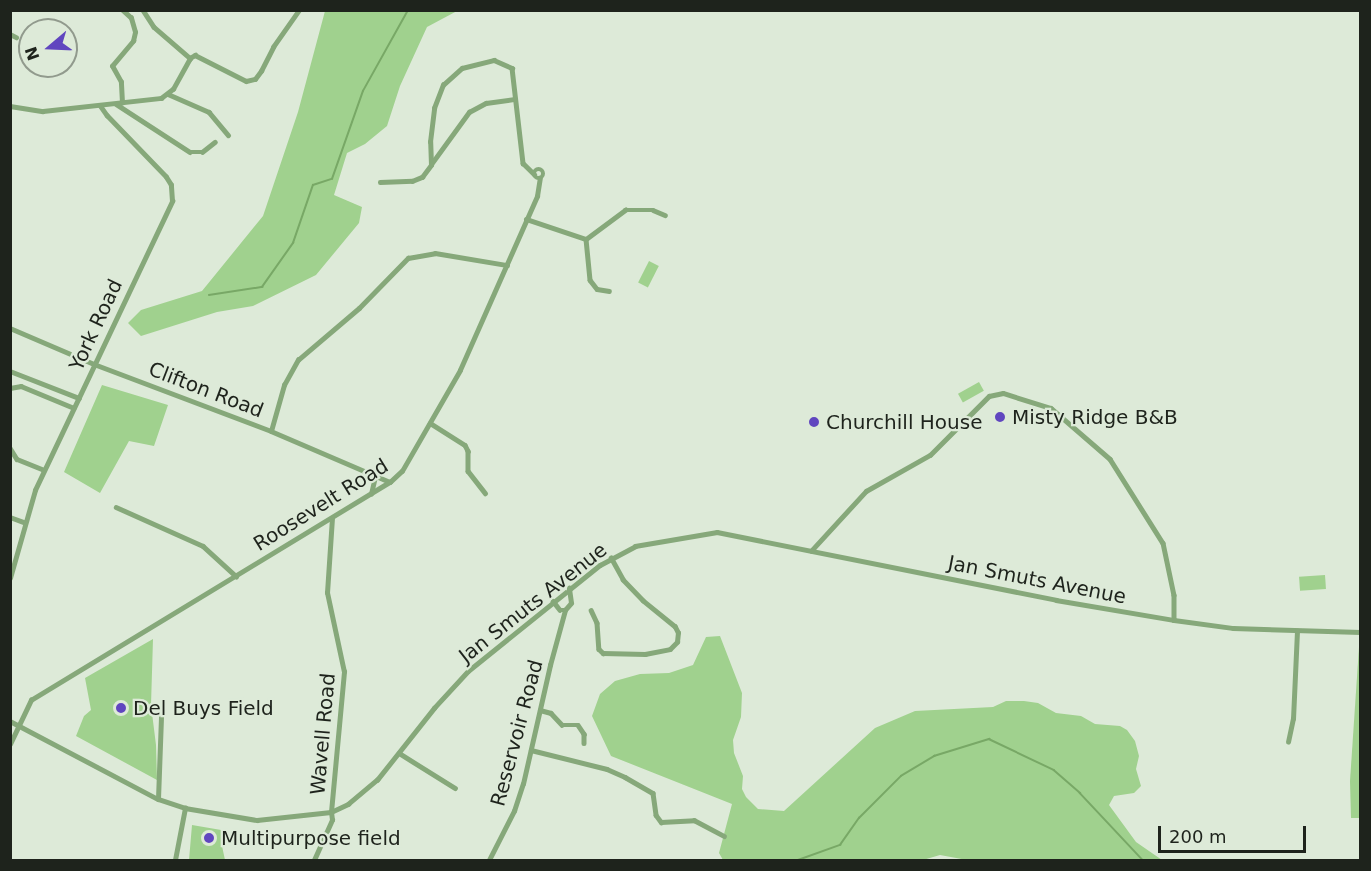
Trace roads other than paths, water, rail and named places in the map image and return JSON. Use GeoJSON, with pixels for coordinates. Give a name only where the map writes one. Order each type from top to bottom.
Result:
{"type":"FeatureCollection","features":[{"type":"Feature","properties":{"kind":"street"},"geometry":{"type":"LineString","coordinates":[[122,10],[131,18],[135,32],[133,41],[112,66],[121,82],[122,103]]}},
{"type":"Feature","properties":{"kind":"street"},"geometry":{"type":"LineString","coordinates":[[143,10],[154,27],[190,58]]}},
{"type":"Feature","properties":{"kind":"street"},"geometry":{"type":"LineString","coordinates":[[10,106],[43,111],[162,98],[168,94],[190,58],[195,55],[246,81],[255,79],[299,10]]}},
{"type":"Feature","properties":{"kind":"street"},"geometry":{"type":"LineString","coordinates":[[10,34],[16,38]]}},
{"type":"Feature","properties":{"kind":"street"},"geometry":{"type":"LineString","coordinates":[[432,163],[430,142],[436,100],[453,74],[483,62],[503,62],[512,68],[523,163],[534,174],[540,178],[544,175],[542,170],[537,169],[534,174]]}},
{"type":"Feature","properties":{"kind":"street"},"geometry":{"type":"LineString","coordinates":[[168,94],[209,112],[228,135]]}},
{"type":"Feature","properties":{"kind":"street"},"geometry":{"type":"LineString","coordinates":[[380,182],[420,178],[469,112],[486,103],[515,99]]}},
{"type":"Feature","properties":{"kind":"street"},"geometry":{"type":"LineString","coordinates":[[116,104],[190,152],[202,152],[215,142]]}},
{"type":"Feature","properties":{"kind":"street","name":"York Road"},"geometry":{"type":"LineString","coordinates":[[10,578],[24,522],[44,470],[172,198],[171,185],[166,177],[100,106]]}},
{"type":"Feature","properties":{"kind":"street","name":"Roosevelt Road"},"geometry":{"type":"LineString","coordinates":[[10,744],[31,700],[371,494],[390,482],[410,461],[460,370],[537,196],[540,178]]}},
{"type":"Feature","properties":{"kind":"street"},"geometry":{"type":"LineString","coordinates":[[586,239],[625,210],[653,210],[665,215]]}},
{"type":"Feature","properties":{"kind":"street"},"geometry":{"type":"LineString","coordinates":[[526,219],[586,239]]}},
{"type":"Feature","properties":{"kind":"street"},"geometry":{"type":"LineString","coordinates":[[586,239],[590,280],[597,288],[609,291]]}},
{"type":"Feature","properties":{"kind":"street"},"geometry":{"type":"LineString","coordinates":[[271,430],[284,385],[298,360],[359,308],[408,258],[435,253],[507,265]]}},
{"type":"Feature","properties":{"kind":"street","name":"Clifton Road"},"geometry":{"type":"LineString","coordinates":[[10,328],[94,364],[271,430],[390,482]]}},
{"type":"Feature","properties":{"kind":"street"},"geometry":{"type":"LineString","coordinates":[[10,371],[79,398]]}},
{"type":"Feature","properties":{"kind":"street"},"geometry":{"type":"LineString","coordinates":[[10,388],[21,386],[74,408]]}},
{"type":"Feature","properties":{"kind":"street"},"geometry":{"type":"LineString","coordinates":[[811,551],[866,491],[930,455],[986,399],[994,393],[1003,393],[1051,408],[1110,459],[1163,543],[1174,595],[1173,620]]}},
{"type":"Feature","properties":{"kind":"street"},"geometry":{"type":"LineString","coordinates":[[430,423],[465,444],[468,451],[468,471],[485,493]]}},
{"type":"Feature","properties":{"kind":"street"},"geometry":{"type":"LineString","coordinates":[[10,448],[17,459],[44,470]]}},
{"type":"Feature","properties":{"kind":"street"},"geometry":{"type":"LineString","coordinates":[[371,494],[375,476]]}},
{"type":"Feature","properties":{"kind":"street"},"geometry":{"type":"LineString","coordinates":[[116,507],[203,546],[236,576]]}},
{"type":"Feature","properties":{"kind":"street"},"geometry":{"type":"LineString","coordinates":[[10,518],[24,522]]}},
{"type":"Feature","properties":{"kind":"street","name":"Wavell Road"},"geometry":{"type":"LineString","coordinates":[[331,812],[344,672],[327,593],[332,518]]}},
{"type":"Feature","properties":{"kind":"street","name":"Jan Smuts Avenue"},"geometry":{"type":"LineString","coordinates":[[10,721],[158,799],[185,808],[261,820],[331,812],[348,804],[364,792],[468,671],[569,588],[611,558],[635,546],[721,532],[1056,600],[1173,620],[1233,628],[1360,632]]}},
{"type":"Feature","properties":{"kind":"street"},"geometry":{"type":"LineString","coordinates":[[591,610],[597,623],[599,649],[603,653],[645,654],[670,649],[676,644],[678,633],[675,627],[643,601],[623,580],[611,558]]}},
{"type":"Feature","properties":{"kind":"street","name":"Reservoir Road"},"geometry":{"type":"LineString","coordinates":[[489,861],[514,811],[565,610],[571,603],[569,588]]}},
{"type":"Feature","properties":{"kind":"street"},"geometry":{"type":"LineString","coordinates":[[553,601],[560,610],[565,610]]}},
{"type":"Feature","properties":{"kind":"street"},"geometry":{"type":"LineString","coordinates":[[1288,742],[1293,719],[1297,631]]}},
{"type":"Feature","properties":{"kind":"street"},"geometry":{"type":"LineString","coordinates":[[540,710],[551,713],[562,725],[578,725],[584,734],[584,743]]}},
{"type":"Feature","properties":{"kind":"street"},"geometry":{"type":"LineString","coordinates":[[158,799],[160,717]]}},
{"type":"Feature","properties":{"kind":"street"},"geometry":{"type":"LineString","coordinates":[[531,750],[607,769],[626,777],[653,793],[656,815],[661,822],[694,820],[724,836]]}},
{"type":"Feature","properties":{"kind":"street"},"geometry":{"type":"LineString","coordinates":[[399,753],[455,788]]}},
{"type":"Feature","properties":{"kind":"street"},"geometry":{"type":"LineString","coordinates":[[175,861],[185,808]]}},
{"type":"Feature","properties":{"kind":"street"},"geometry":{"type":"LineString","coordinates":[[314,861],[331,828],[331,812]]}},
{"type":"Feature","properties":{"kind":"waterway"},"geometry":{"type":"LineString","coordinates":[[209,295],[262,287],[293,243],[313,185],[332,179],[363,91],[408,10]]}},
{"type":"Feature","properties":{"kind":"waterway"},"geometry":{"type":"LineString","coordinates":[[798,860],[840,845],[859,818],[901,776],[934,756],[989,739],[1054,770],[1080,793],[1143,860]]}},
{"type":"Feature","properties":{"kind":"place","name":"Misty Ridge B&B"},"geometry":{"type":"Point","coordinates":[1000,417]}},
{"type":"Feature","properties":{"kind":"place","name":"Churchill House"},"geometry":{"type":"Point","coordinates":[814,422]}},
{"type":"Feature","properties":{"kind":"place","name":"Del Buys Field"},"geometry":{"type":"Point","coordinates":[121,708]}},
{"type":"Feature","properties":{"kind":"place","name":"Multipurpose field"},"geometry":{"type":"Point","coordinates":[209,838]}}]}
